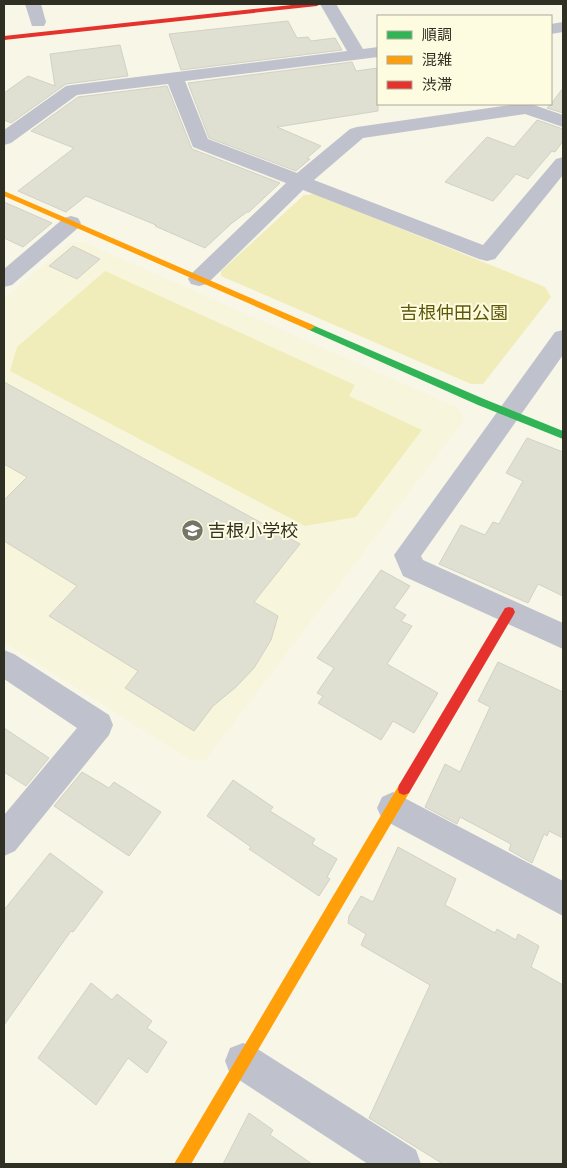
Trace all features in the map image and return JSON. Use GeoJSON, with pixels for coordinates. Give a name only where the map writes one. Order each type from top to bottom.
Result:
{"type":"FeatureCollection","features":[{"type":"Feature","properties":{"kind":"street"},"geometry":{"type":"LineString","coordinates":[[33,4],[39,22]]}},
{"type":"Feature","properties":{"kind":"street"},"geometry":{"type":"LineString","coordinates":[[4,38],[317,4]]}},
{"type":"Feature","properties":{"kind":"street"},"geometry":{"type":"LineString","coordinates":[[328,4],[358,55]]}},
{"type":"Feature","properties":{"kind":"street"},"geometry":{"type":"LineString","coordinates":[[4,139],[72,90],[377,52]]}},
{"type":"Feature","properties":{"kind":"street"},"geometry":{"type":"LineString","coordinates":[[174,77],[200,143],[487,254],[563,163]]}},
{"type":"Feature","properties":{"kind":"street"},"geometry":{"type":"LineString","coordinates":[[199,279],[299,182],[357,133],[526,108],[563,121]]}},
{"type":"Feature","properties":{"kind":"street"},"geometry":{"type":"LineString","coordinates":[[4,193],[508,414],[563,435]]}},
{"type":"Feature","properties":{"kind":"street"},"geometry":{"type":"LineString","coordinates":[[4,280],[71,223]]}},
{"type":"Feature","properties":{"kind":"street"},"geometry":{"type":"LineString","coordinates":[[563,338],[407,556],[413,568],[563,636]]}},
{"type":"Feature","properties":{"kind":"street"},"geometry":{"type":"LineString","coordinates":[[182,1164],[509,612]]}},
{"type":"Feature","properties":{"kind":"street"},"geometry":{"type":"LineString","coordinates":[[4,663],[98,725],[4,840]]}},
{"type":"Feature","properties":{"kind":"street"},"geometry":{"type":"LineString","coordinates":[[393,808],[563,899]]}},
{"type":"Feature","properties":{"kind":"street"},"geometry":{"type":"LineString","coordinates":[[243,1061],[402,1164]]}},
{"type":"Feature","properties":{"kind":"shaded area","name":"吉根小学校"},"geometry":{"type":"Polygon","coordinates":[[[83,242],[458,408],[464,420],[205,760],[191,760],[4,642],[4,299],[70,243],[83,242]]]}},
{"type":"Feature","properties":{"kind":"green space","name":"吉根仲田公園"},"geometry":{"type":"Polygon","coordinates":[[[315,194],[545,287],[551,297],[483,384],[471,384],[221,276],[221,271],[304,195],[315,194]]]}},
{"type":"Feature","properties":{"kind":"green space"},"geometry":{"type":"Polygon","coordinates":[[[105,271],[355,385],[349,396],[422,430],[356,517],[305,526],[10,371],[17,347],[105,271]]]}},
{"type":"Feature","properties":{"kind":"building"},"geometry":{"type":"Polygon","coordinates":[[[288,21],[297,38],[308,37],[311,41],[335,38],[342,50],[181,70],[169,34],[288,21]]]}},
{"type":"Feature","properties":{"kind":"building"},"geometry":{"type":"Polygon","coordinates":[[[120,45],[128,76],[66,84],[11,123],[4,120],[4,93],[28,76],[55,86],[50,54],[120,45]]]}},
{"type":"Feature","properties":{"kind":"building"},"geometry":{"type":"Polygon","coordinates":[[[352,62],[356,71],[377,68],[378,111],[277,127],[321,146],[296,171],[209,138],[188,83],[352,62]]]}},
{"type":"Feature","properties":{"kind":"building"},"geometry":{"type":"Polygon","coordinates":[[[167,86],[192,149],[280,183],[249,212],[232,223],[205,248],[86,196],[66,212],[18,191],[74,148],[31,131],[78,97],[167,86]]]}},
{"type":"Feature","properties":{"kind":"building"},"geometry":{"type":"Polygon","coordinates":[[[563,88],[563,113],[547,108],[552,105],[563,88]]]}},
{"type":"Feature","properties":{"kind":"building"},"geometry":{"type":"Polygon","coordinates":[[[537,120],[563,129],[563,141],[555,152],[552,151],[528,179],[516,174],[493,201],[445,182],[487,137],[514,147],[537,120]]]}},
{"type":"Feature","properties":{"kind":"building"},"geometry":{"type":"Polygon","coordinates":[[[4,202],[52,223],[23,247],[4,238],[4,202]]]}},
{"type":"Feature","properties":{"kind":"building"},"geometry":{"type":"Polygon","coordinates":[[[73,246],[100,259],[77,279],[49,266],[73,246]]]}},
{"type":"Feature","properties":{"kind":"building"},"geometry":{"type":"Polygon","coordinates":[[[4,382],[300,544],[254,602],[278,616],[271,640],[254,668],[236,687],[213,706],[194,731],[125,688],[138,671],[49,616],[77,586],[4,541],[4,500],[27,477],[4,464],[4,382]]]}},
{"type":"Feature","properties":{"kind":"building"},"geometry":{"type":"Polygon","coordinates":[[[527,438],[563,452],[563,596],[538,584],[528,603],[439,564],[461,525],[485,535],[493,522],[499,524],[523,481],[506,473],[527,438]]]}},
{"type":"Feature","properties":{"kind":"building"},"geometry":{"type":"Polygon","coordinates":[[[381,570],[410,586],[394,608],[406,615],[401,621],[412,626],[387,664],[438,693],[414,733],[393,721],[381,740],[318,703],[323,696],[317,693],[334,668],[317,658],[381,570]]]}},
{"type":"Feature","properties":{"kind":"building"},"geometry":{"type":"Polygon","coordinates":[[[498,662],[563,692],[563,838],[549,831],[547,836],[544,834],[532,863],[509,850],[511,844],[460,817],[457,824],[425,807],[445,764],[460,772],[490,707],[478,701],[498,662]]]}},
{"type":"Feature","properties":{"kind":"building"},"geometry":{"type":"Polygon","coordinates":[[[4,728],[49,758],[26,786],[4,772],[4,728]]]}},
{"type":"Feature","properties":{"kind":"building"},"geometry":{"type":"Polygon","coordinates":[[[82,772],[109,788],[114,782],[161,812],[129,856],[54,806],[82,772]]]}},
{"type":"Feature","properties":{"kind":"building"},"geometry":{"type":"Polygon","coordinates":[[[233,780],[273,807],[270,811],[315,839],[312,844],[337,859],[327,877],[330,879],[319,896],[249,849],[251,847],[207,816],[233,780]]]}},
{"type":"Feature","properties":{"kind":"building"},"geometry":{"type":"Polygon","coordinates":[[[398,847],[456,879],[445,905],[495,933],[497,929],[516,940],[518,934],[539,946],[531,967],[563,985],[563,1164],[443,1164],[369,1118],[430,985],[361,945],[366,934],[348,923],[349,916],[361,896],[373,902],[398,847]]]}},
{"type":"Feature","properties":{"kind":"building"},"geometry":{"type":"Polygon","coordinates":[[[50,853],[103,892],[73,932],[71,931],[4,1025],[4,910],[50,853]]]}},
{"type":"Feature","properties":{"kind":"building"},"geometry":{"type":"Polygon","coordinates":[[[91,983],[112,1000],[117,994],[152,1021],[147,1028],[167,1042],[147,1073],[128,1058],[96,1105],[38,1058],[91,983]]]}},
{"type":"Feature","properties":{"kind":"building"},"geometry":{"type":"Polygon","coordinates":[[[249,1113],[273,1130],[270,1135],[312,1164],[223,1164],[249,1113]]]}},
{"type":"Feature","properties":{"kind":"traffic: fast"},"geometry":{"type":"LineString","coordinates":[[310,327],[481,402],[563,435]]}},
{"type":"Feature","properties":{"kind":"traffic: slow"},"geometry":{"type":"LineString","coordinates":[[4,193],[310,327]]}},
{"type":"Feature","properties":{"kind":"traffic: slow"},"geometry":{"type":"LineString","coordinates":[[182,1164],[404,789]]}},
{"type":"Feature","properties":{"kind":"traffic: jam"},"geometry":{"type":"LineString","coordinates":[[4,38],[317,4]]}},
{"type":"Feature","properties":{"kind":"traffic: jam"},"geometry":{"type":"LineString","coordinates":[[404,789],[509,612]]}},
{"type":"Feature","properties":{"kind":"place","name":"吉根小学校"},"geometry":{"type":"Point","coordinates":[192,531]}}]}
